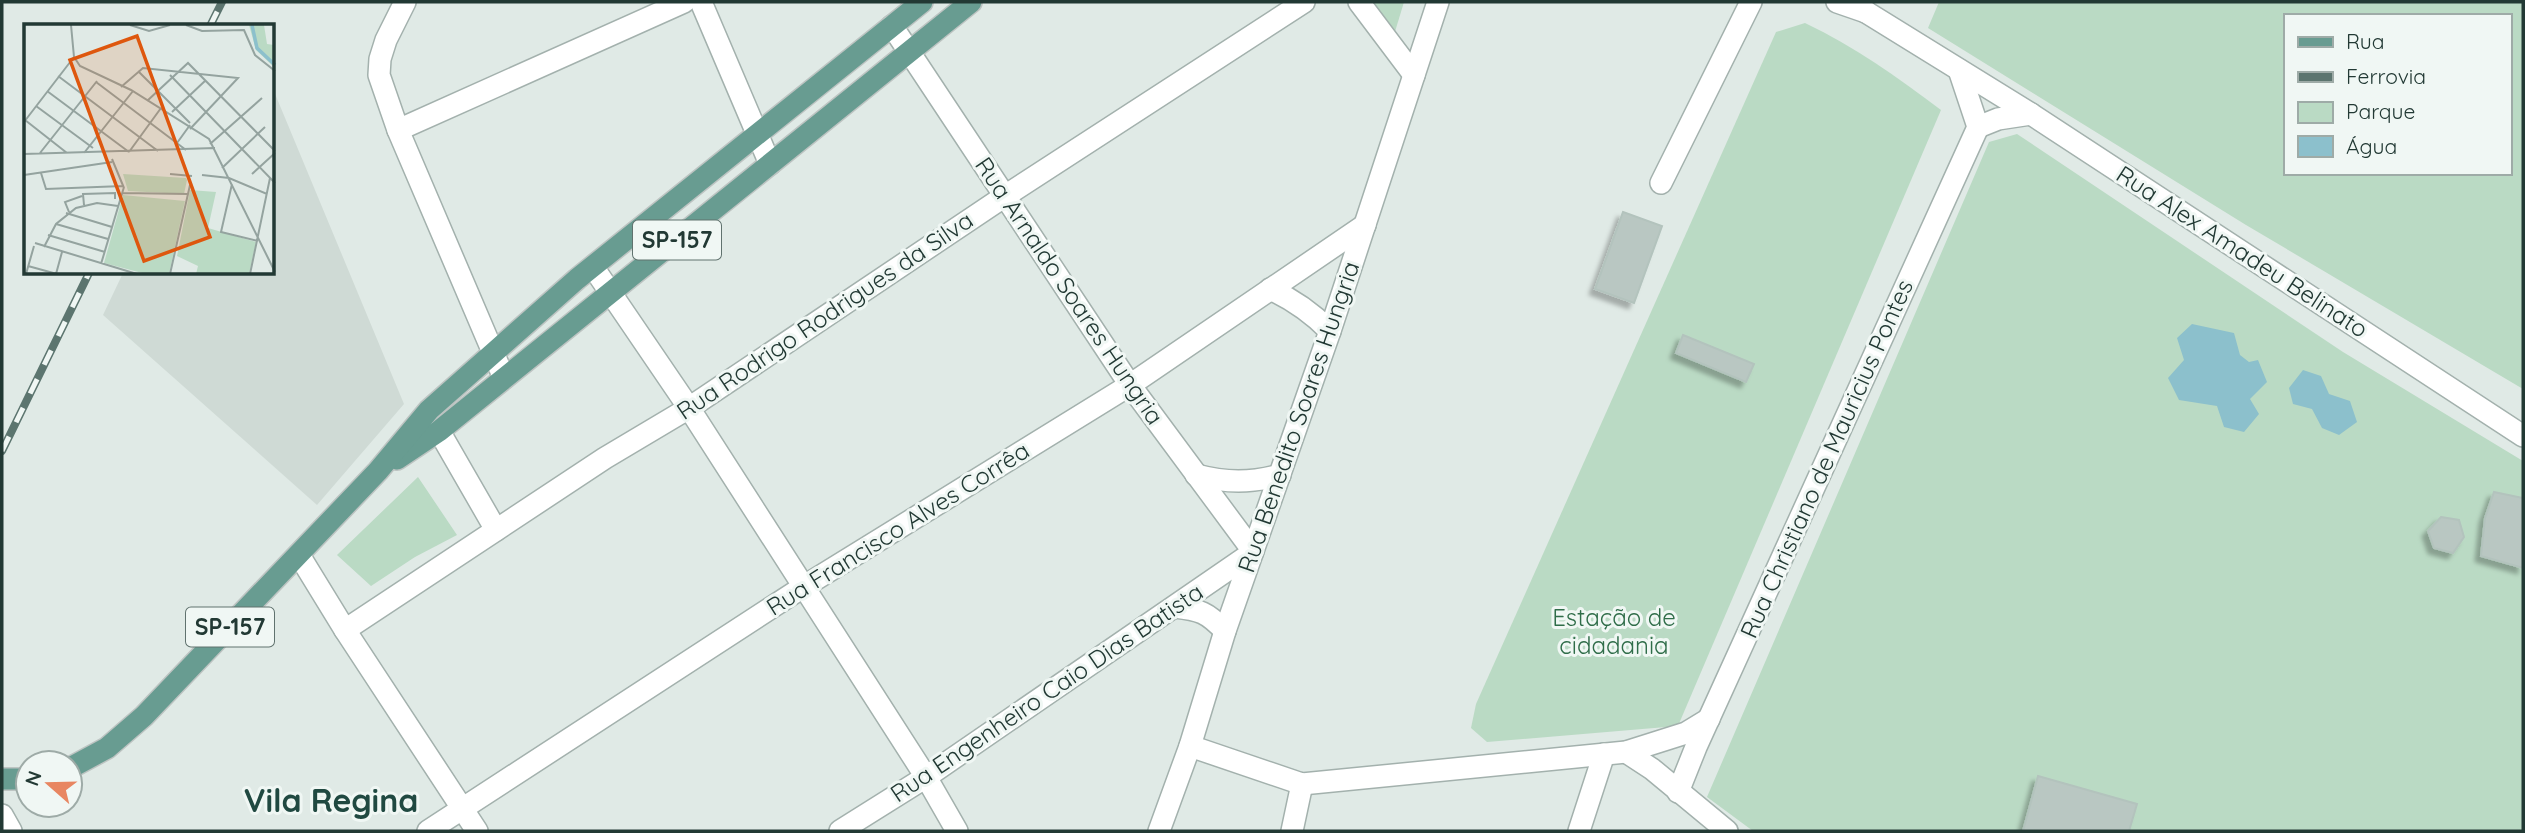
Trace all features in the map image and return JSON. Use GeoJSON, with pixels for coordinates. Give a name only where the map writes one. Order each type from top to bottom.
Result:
{"type":"FeatureCollection","features":[{"type":"Feature","properties":{"kind":"main road","name":"SP-157"},"geometry":{"type":"LineString","coordinates":[[84,760],[107,748],[144,716],[378,471],[429,410],[593,267],[922,2]]}},
{"type":"Feature","properties":{"kind":"main road","name":"SP-157"},"geometry":{"type":"LineString","coordinates":[[378,471],[439,431],[971,2]]}},
{"type":"Feature","properties":{"kind":"street"},"geometry":{"type":"LineString","coordinates":[[405,2],[380,59],[379,75],[398,130],[505,378]]}},
{"type":"Feature","properties":{"kind":"street"},"geometry":{"type":"LineString","coordinates":[[398,130],[684,2]]}},
{"type":"Feature","properties":{"kind":"street"},"geometry":{"type":"LineString","coordinates":[[701,2],[770,164]]}},
{"type":"Feature","properties":{"kind":"street","name":"Rua Rodrigo Rodrigues da Silva"},"geometry":{"type":"LineString","coordinates":[[345,630],[605,458],[689,408],[1304,2]]}},
{"type":"Feature","properties":{"kind":"street"},"geometry":{"type":"LineString","coordinates":[[1359,2],[1414,75]]}},
{"type":"Feature","properties":{"kind":"street","name":"Rua Benedito Soares Hungria"},"geometry":{"type":"LineString","coordinates":[[1159,831],[1190,746],[1226,631],[1438,2]]}},
{"type":"Feature","properties":{"kind":"street"},"geometry":{"type":"LineString","coordinates":[[1661,183],[1751,2]]}},
{"type":"Feature","properties":{"kind":"street","name":"Rua Alex Amadeu Belinato"},"geometry":{"type":"LineString","coordinates":[[1837,2],[1861,7],[2031,114],[2523,436]]}},
{"type":"Feature","properties":{"kind":"street","name":"Rua Arnaldo Soares Hungria"},"geometry":{"type":"LineString","coordinates":[[892,26],[1130,384],[1253,552]]}},
{"type":"Feature","properties":{"kind":"street"},"geometry":{"type":"LineString","coordinates":[[1959,70],[1978,127],[1998,119],[2031,114]]}},
{"type":"Feature","properties":{"kind":"street","name":"Rua Christiano de Mauricius Pontes"},"geometry":{"type":"LineString","coordinates":[[1678,792],[1978,127]]}},
{"type":"Feature","properties":{"kind":"street","name":"Rua Francisco Alves Corrêa"},"geometry":{"type":"LineString","coordinates":[[428,831],[803,587],[1130,384],[1365,225]]}},
{"type":"Feature","properties":{"kind":"street"},"geometry":{"type":"LineString","coordinates":[[593,267],[689,408],[926,777],[957,831]]}},
{"type":"Feature","properties":{"kind":"street"},"geometry":{"type":"LineString","coordinates":[[1270,289],[1293,299],[1312,313],[1329,331]]}},
{"type":"Feature","properties":{"kind":"street"},"geometry":{"type":"LineString","coordinates":[[439,431],[496,530]]}},
{"type":"Feature","properties":{"kind":"street"},"geometry":{"type":"LineString","coordinates":[[1196,475],[1217,481],[1238,482],[1259,481],[1280,475]]}},
{"type":"Feature","properties":{"kind":"street","name":"Rua Engenheiro Caio Dias Batista"},"geometry":{"type":"LineString","coordinates":[[840,831],[926,777],[1253,552]]}},
{"type":"Feature","properties":{"kind":"street"},"geometry":{"type":"LineString","coordinates":[[299,555],[477,831]]}},
{"type":"Feature","properties":{"kind":"street"},"geometry":{"type":"LineString","coordinates":[[1175,607],[1200,610],[1211,616],[1226,631]]}},
{"type":"Feature","properties":{"kind":"street"},"geometry":{"type":"LineString","coordinates":[[1190,746],[1302,784],[1626,752],[1686,733],[1709,719]]}},
{"type":"Feature","properties":{"kind":"street"},"geometry":{"type":"LineString","coordinates":[[1626,752],[1652,769],[1727,831]]}},
{"type":"Feature","properties":{"kind":"street"},"geometry":{"type":"LineString","coordinates":[[1579,831],[1604,754]]}},
{"type":"Feature","properties":{"kind":"street"},"geometry":{"type":"LineString","coordinates":[[1292,831],[1302,784]]}},
{"type":"Feature","properties":{"kind":"street"},"geometry":{"type":"LineString","coordinates":[[2,815],[11,831]]}},
{"type":"Feature","properties":{"kind":"shaded area"},"geometry":{"type":"Polygon","coordinates":[[[275,94],[404,404],[317,505],[103,315],[122,275],[275,275],[275,94]]]}},
{"type":"Feature","properties":{"kind":"green space"},"geometry":{"type":"Polygon","coordinates":[[[1373,2],[1404,2],[1394,35],[1373,2]]]}},
{"type":"Feature","properties":{"kind":"green space"},"geometry":{"type":"Polygon","coordinates":[[[1939,2],[2523,2],[2523,389],[2246,225],[1928,28],[1939,2]]]}},
{"type":"Feature","properties":{"kind":"green space","name":"Estação de cidadania"},"geometry":{"type":"Polygon","coordinates":[[[1805,23],[1875,63],[1941,110],[1678,726],[1487,742],[1471,728],[1476,704],[1776,32],[1805,23]]]}},
{"type":"Feature","properties":{"kind":"green space"},"geometry":{"type":"Polygon","coordinates":[[[2017,134],[2343,352],[2523,461],[2523,831],[1753,831],[1707,797],[1989,142],[2017,134]]]}},
{"type":"Feature","properties":{"kind":"green space"},"geometry":{"type":"Polygon","coordinates":[[[418,477],[457,535],[415,557],[371,586],[337,555],[418,477]]]}},
{"type":"Feature","properties":{"kind":"water"},"geometry":{"type":"Polygon","coordinates":[[[2192,324],[2234,333],[2240,355],[2249,362],[2258,360],[2267,382],[2250,399],[2259,414],[2244,432],[2224,427],[2217,406],[2179,400],[2168,378],[2184,360],[2177,338],[2192,324]]]}},
{"type":"Feature","properties":{"kind":"water"},"geometry":{"type":"Polygon","coordinates":[[[2303,370],[2321,376],[2329,394],[2350,401],[2357,422],[2339,435],[2322,428],[2312,409],[2293,404],[2289,388],[2303,370]]]}},
{"type":"Feature","properties":{"kind":"building"},"geometry":{"type":"Polygon","coordinates":[[[1623,212],[1662,226],[1634,303],[1595,289],[1623,212]]]}},
{"type":"Feature","properties":{"kind":"building"},"geometry":{"type":"Polygon","coordinates":[[[1683,335],[1754,364],[1746,382],[1676,353],[1683,335]]]}},
{"type":"Feature","properties":{"kind":"building"},"geometry":{"type":"Polygon","coordinates":[[[2494,492],[2523,498],[2523,568],[2481,556],[2485,518],[2494,492]]]}},
{"type":"Feature","properties":{"kind":"building"},"geometry":{"type":"Polygon","coordinates":[[[2441,517],[2459,520],[2464,537],[2453,553],[2434,548],[2428,531],[2441,517]]]}},
{"type":"Feature","properties":{"kind":"building"},"geometry":{"type":"Polygon","coordinates":[[[2038,776],[2137,804],[2129,831],[2023,831],[2038,776]]]}},
{"type":"Feature","properties":{"kind":"railway"},"geometry":{"type":"LineString","coordinates":[[211,24],[222,2]]}},
{"type":"Feature","properties":{"kind":"railway"},"geometry":{"type":"LineString","coordinates":[[2,451],[88,275]]}},
{"type":"Feature","properties":{"kind":"district","name":"Vila Regina"},"geometry":{"type":"Point","coordinates":[331,801]}}]}
